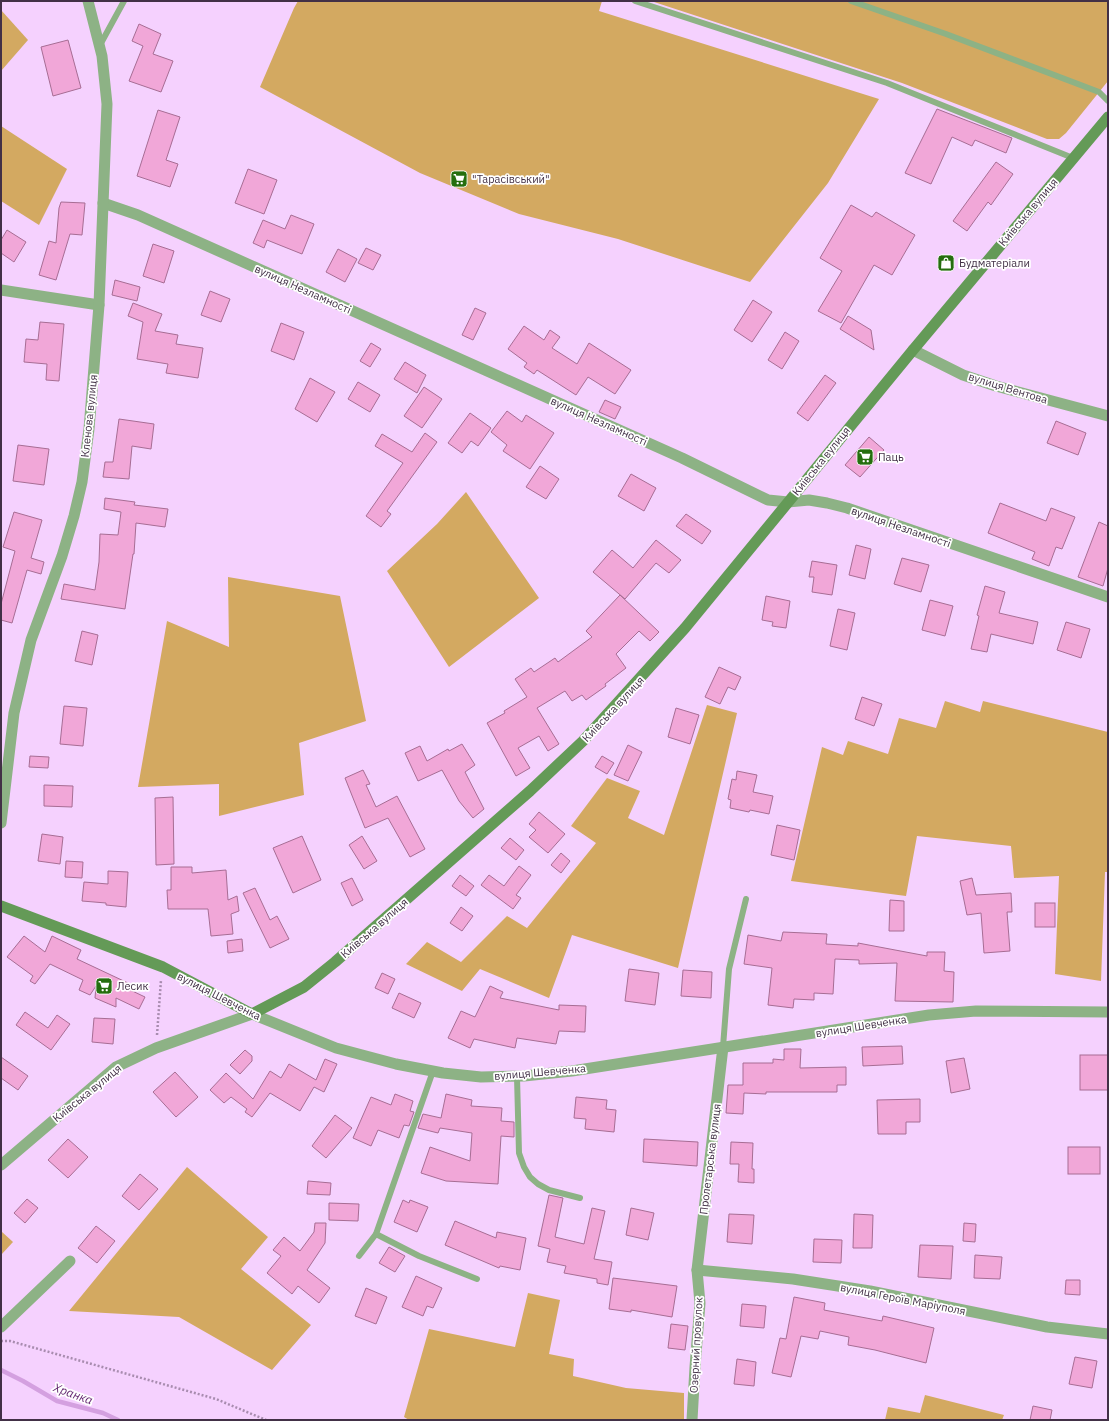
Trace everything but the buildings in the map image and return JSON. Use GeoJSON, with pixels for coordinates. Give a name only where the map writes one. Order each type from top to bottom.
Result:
{"type":"FeatureCollection","features":[{"type":"Feature","properties":{"kind":"main road","name":"Київська вулиця"},"geometry":{"type":"LineString","coordinates":[[252,1014],[304,987],[335,962],[530,791],[583,741],[685,628],[912,350],[1108,117]]}},
{"type":"Feature","properties":{"kind":"main road","name":"вулиця Шевченка"},"geometry":{"type":"LineString","coordinates":[[1,906],[163,968],[252,1014]]}},
{"type":"Feature","properties":{"kind":"street","name":"Кленова вулиця"},"geometry":{"type":"LineString","coordinates":[[1,823],[14,713],[32,640],[62,556],[82,482],[89,429],[99,305],[107,104],[100,47],[88,1]]}},
{"type":"Feature","properties":{"kind":"street","name":"вулиця Незламності"},"geometry":{"type":"LineString","coordinates":[[102,203],[152,221],[660,448],[768,500],[788,502],[809,500],[847,508],[1108,597]]}},
{"type":"Feature","properties":{"kind":"street"},"geometry":{"type":"LineString","coordinates":[[1,290],[99,305]]}},
{"type":"Feature","properties":{"kind":"street","name":"вулиця Вентова"},"geometry":{"type":"LineString","coordinates":[[912,350],[963,374],[996,386],[1108,416]]}},
{"type":"Feature","properties":{"kind":"street","name":"вулиця Шевченка"},"geometry":{"type":"LineString","coordinates":[[252,1014],[336,1048],[396,1064],[481,1078],[517,1077],[572,1071],[928,1015],[976,1011],[1108,1012]]}},
{"type":"Feature","properties":{"kind":"street","name":"Київська вулиця"},"geometry":{"type":"LineString","coordinates":[[1,1166],[116,1067],[156,1048],[252,1014]]}},
{"type":"Feature","properties":{"kind":"street","name":"Пролетарська вулиця"},"geometry":{"type":"LineString","coordinates":[[697,1270],[723,1047]]}},
{"type":"Feature","properties":{"kind":"street"},"geometry":{"type":"LineString","coordinates":[[1,1327],[70,1261]]}},
{"type":"Feature","properties":{"kind":"street","name":"вулиця Героїв Маріуполя"},"geometry":{"type":"LineString","coordinates":[[697,1270],[793,1279],[870,1291],[1047,1327],[1108,1334]]}},
{"type":"Feature","properties":{"kind":"street","name":"Озерний провулок"},"geometry":{"type":"LineString","coordinates":[[692,1420],[694,1367],[700,1303],[697,1270]]}},
{"type":"Feature","properties":{"kind":"lane"},"geometry":{"type":"LineString","coordinates":[[100,47],[124,1]]}},
{"type":"Feature","properties":{"kind":"lane"},"geometry":{"type":"LineString","coordinates":[[635,1],[887,83],[1073,158]]}},
{"type":"Feature","properties":{"kind":"lane"},"geometry":{"type":"LineString","coordinates":[[851,1],[946,34],[1099,92],[1108,101]]}},
{"type":"Feature","properties":{"kind":"lane"},"geometry":{"type":"LineString","coordinates":[[723,1047],[728,969],[746,899]]}},
{"type":"Feature","properties":{"kind":"lane"},"geometry":{"type":"LineString","coordinates":[[359,1256],[376,1234],[433,1071]]}},
{"type":"Feature","properties":{"kind":"lane"},"geometry":{"type":"LineString","coordinates":[[517,1077],[519,1154],[524,1168],[530,1177],[538,1184],[549,1190],[580,1198]]}},
{"type":"Feature","properties":{"kind":"lane"},"geometry":{"type":"LineString","coordinates":[[376,1234],[419,1256],[477,1279]]}},
{"type":"Feature","properties":{"kind":"path"},"geometry":{"type":"LineString","coordinates":[[156,1048],[163,968]]}},
{"type":"Feature","properties":{"kind":"path"},"geometry":{"type":"LineString","coordinates":[[1,1341],[17,1343],[216,1399],[266,1420]]}},
{"type":"Feature","properties":{"kind":"shaded area"},"geometry":{"type":"Polygon","coordinates":[[[298,1],[602,1],[599,11],[879,99],[828,183],[750,282],[618,239],[519,214],[420,173],[260,87],[298,1]]]}},
{"type":"Feature","properties":{"kind":"shaded area"},"geometry":{"type":"Polygon","coordinates":[[[651,1],[1108,1],[1108,81],[1066,133],[1059,139],[1047,139],[902,83],[651,1]]]}},
{"type":"Feature","properties":{"kind":"shaded area"},"geometry":{"type":"Polygon","coordinates":[[[1,10],[28,40],[1,71],[1,10]]]}},
{"type":"Feature","properties":{"kind":"shaded area"},"geometry":{"type":"Polygon","coordinates":[[[1,126],[67,169],[39,225],[1,201],[1,126]]]}},
{"type":"Feature","properties":{"kind":"shaded area"},"geometry":{"type":"Polygon","coordinates":[[[466,492],[539,598],[449,667],[387,571],[437,524],[466,492]]]}},
{"type":"Feature","properties":{"kind":"shaded area"},"geometry":{"type":"Polygon","coordinates":[[[228,577],[340,596],[366,721],[299,743],[304,795],[219,816],[219,784],[138,787],[167,621],[229,647],[228,577]]]}},
{"type":"Feature","properties":{"kind":"shaded area"},"geometry":{"type":"Polygon","coordinates":[[[945,701],[980,712],[983,701],[1108,732],[1108,872],[1105,872],[1101,981],[1055,974],[1059,876],[1014,878],[1011,846],[917,836],[906,896],[791,881],[822,747],[843,755],[848,741],[888,754],[899,718],[936,728],[945,701]]]}},
{"type":"Feature","properties":{"kind":"shaded area"},"geometry":{"type":"Polygon","coordinates":[[[707,705],[737,713],[678,968],[572,935],[549,998],[480,969],[462,991],[406,964],[427,942],[461,962],[507,916],[527,928],[596,843],[571,826],[607,778],[640,791],[628,818],[664,835],[707,705]]]}},
{"type":"Feature","properties":{"kind":"shaded area"},"geometry":{"type":"Polygon","coordinates":[[[187,1167],[268,1237],[241,1269],[311,1325],[272,1370],[179,1317],[69,1311],[187,1167]]]}},
{"type":"Feature","properties":{"kind":"shaded area"},"geometry":{"type":"Polygon","coordinates":[[[1,1231],[13,1242],[1,1255],[1,1231]]]}},
{"type":"Feature","properties":{"kind":"shaded area"},"geometry":{"type":"Polygon","coordinates":[[[528,1293],[560,1300],[549,1354],[574,1359],[573,1376],[626,1388],[684,1393],[684,1420],[409,1420],[404,1417],[429,1329],[515,1347],[528,1293]]]}},
{"type":"Feature","properties":{"kind":"shaded area"},"geometry":{"type":"Polygon","coordinates":[[[925,1395],[1004,1415],[1002,1420],[885,1420],[888,1407],[920,1413],[925,1395]]]}},
{"type":"Feature","properties":{"kind":"waterway","name":"Хранка"},"geometry":{"type":"LineString","coordinates":[[1,1370],[57,1401],[103,1413],[118,1420]]}},
{"type":"Feature","properties":{"kind":"place","name":"\"Тарасівський\""},"geometry":{"type":"Point","coordinates":[459,179]}},
{"type":"Feature","properties":{"kind":"place","name":"Будматеріали"},"geometry":{"type":"Point","coordinates":[946,263]}},
{"type":"Feature","properties":{"kind":"place","name":"Паць"},"geometry":{"type":"Point","coordinates":[865,457]}},
{"type":"Feature","properties":{"kind":"place","name":"Лесик"},"geometry":{"type":"Point","coordinates":[104,986]}}]}
